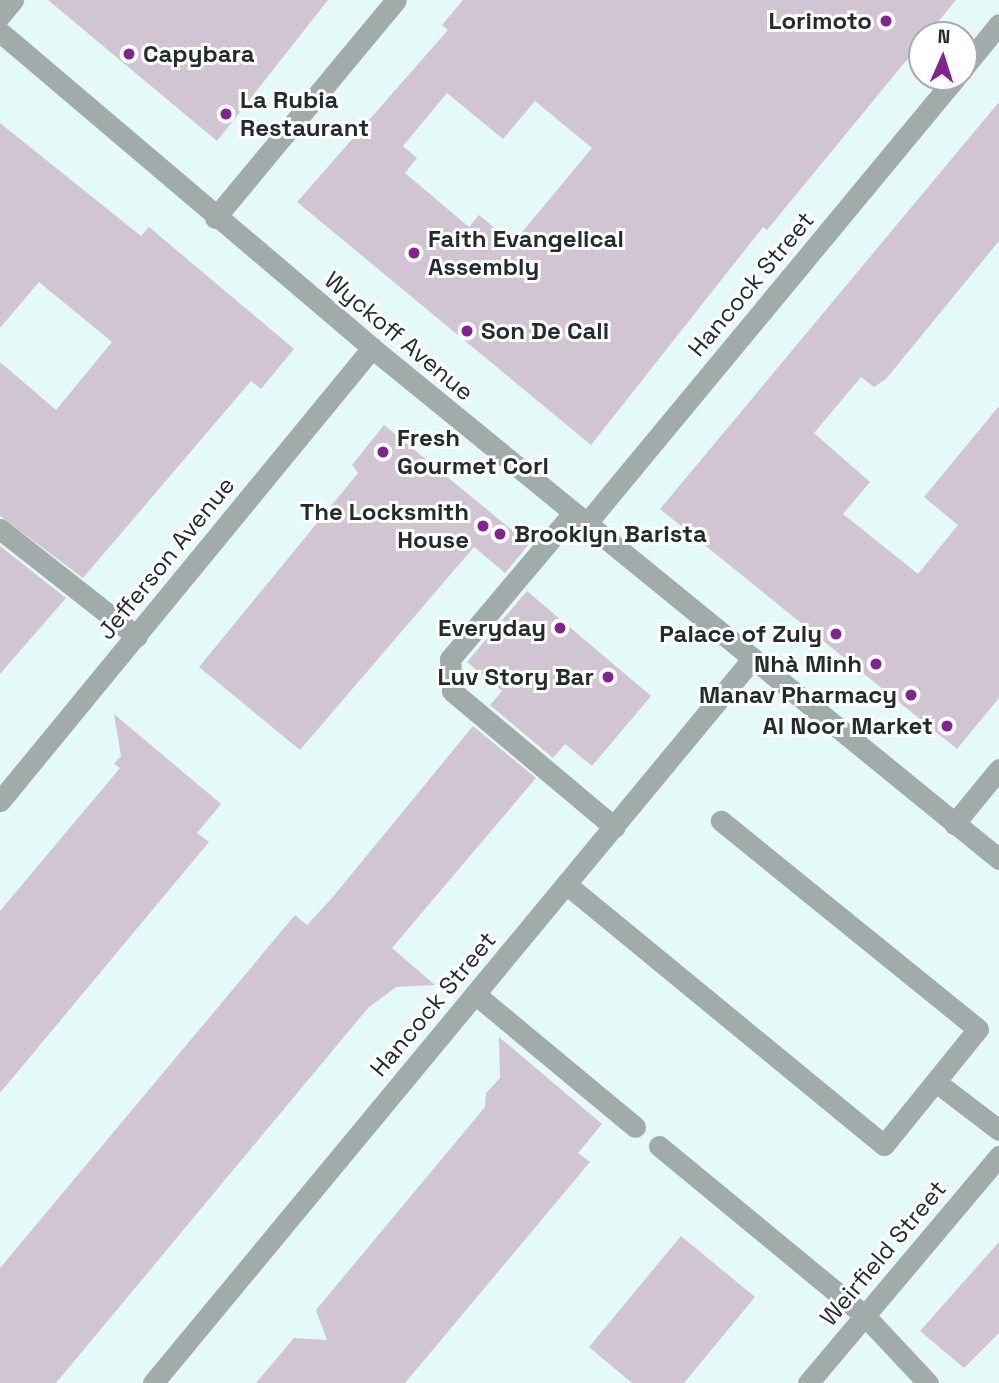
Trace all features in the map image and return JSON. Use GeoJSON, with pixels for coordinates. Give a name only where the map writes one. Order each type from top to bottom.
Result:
{"type":"FeatureCollection","features":[{"type":"Feature","properties":{"kind":"street"},"geometry":{"type":"LineString","coordinates":[[0,16],[13,0]]}},
{"type":"Feature","properties":{"kind":"street"},"geometry":{"type":"LineString","coordinates":[[215,218],[396,0]]}},
{"type":"Feature","properties":{"kind":"street"},"geometry":{"type":"LineString","coordinates":[[978,50],[999,24]]}},
{"type":"Feature","properties":{"kind":"street","name":"Wyckoff Avenue"},"geometry":{"type":"LineString","coordinates":[[0,32],[215,218],[372,348],[999,859]]}},
{"type":"Feature","properties":{"kind":"street","name":"Hancock Street"},"geometry":{"type":"LineString","coordinates":[[614,827],[453,691],[450,659],[580,518],[944,91]]}},
{"type":"Feature","properties":{"kind":"street","name":"Jefferson Avenue"},"geometry":{"type":"LineString","coordinates":[[0,801],[372,348]]}},
{"type":"Feature","properties":{"kind":"street"},"geometry":{"type":"LineString","coordinates":[[0,528],[137,636]]}},
{"type":"Feature","properties":{"kind":"street","name":"Hancock Street"},"geometry":{"type":"LineString","coordinates":[[153,1383],[753,658]]}},
{"type":"Feature","properties":{"kind":"street"},"geometry":{"type":"LineString","coordinates":[[954,824],[999,769]]}},
{"type":"Feature","properties":{"kind":"street"},"geometry":{"type":"LineString","coordinates":[[566,884],[884,1145],[978,1029],[721,821]]}},
{"type":"Feature","properties":{"kind":"street"},"geometry":{"type":"LineString","coordinates":[[475,994],[635,1127]]}},
{"type":"Feature","properties":{"kind":"street"},"geometry":{"type":"LineString","coordinates":[[936,1082],[999,1130]]}},
{"type":"Feature","properties":{"kind":"street"},"geometry":{"type":"LineString","coordinates":[[659,1146],[865,1316],[928,1383]]}},
{"type":"Feature","properties":{"kind":"street","name":"Weirfield Street"},"geometry":{"type":"LineString","coordinates":[[808,1383],[999,1156]]}},
{"type":"Feature","properties":{"kind":"building"},"geometry":{"type":"Polygon","coordinates":[[[48,0],[328,0],[217,141],[48,0]]]}},
{"type":"Feature","properties":{"kind":"building"},"geometry":{"type":"Polygon","coordinates":[[[463,0],[956,0],[939,21],[908,21],[908,58],[767,230],[763,227],[591,445],[297,202],[448,30],[442,25],[463,0]],[[447,93],[403,146],[417,158],[405,173],[469,227],[479,215],[513,243],[592,148],[535,101],[503,139],[447,93]]]}},
{"type":"Feature","properties":{"kind":"building"},"geometry":{"type":"Polygon","coordinates":[[[999,102],[999,241],[886,379],[874,387],[861,377],[814,433],[870,482],[843,514],[918,574],[958,525],[924,497],[999,406],[999,698],[957,749],[660,509],[999,102]]]}},
{"type":"Feature","properties":{"kind":"building"},"geometry":{"type":"Polygon","coordinates":[[[0,123],[141,236],[149,227],[294,349],[261,389],[251,381],[83,578],[0,516],[0,362],[56,410],[112,342],[39,282],[0,328],[0,123]]]}},
{"type":"Feature","properties":{"kind":"building"},"geometry":{"type":"Polygon","coordinates":[[[384,425],[529,544],[505,573],[474,547],[300,750],[199,667],[358,473],[352,465],[384,425]]]}},
{"type":"Feature","properties":{"kind":"building"},"geometry":{"type":"Polygon","coordinates":[[[0,546],[66,598],[0,674],[0,546]]]}},
{"type":"Feature","properties":{"kind":"building"},"geometry":{"type":"Polygon","coordinates":[[[527,591],[651,696],[592,766],[565,744],[553,758],[490,705],[502,691],[467,662],[527,591]]]}},
{"type":"Feature","properties":{"kind":"building"},"geometry":{"type":"Polygon","coordinates":[[[114,714],[221,804],[197,833],[209,842],[0,1093],[0,911],[120,768],[114,764],[121,756],[114,714]]]}},
{"type":"Feature","properties":{"kind":"building"},"geometry":{"type":"Polygon","coordinates":[[[473,726],[536,778],[392,948],[435,985],[396,987],[368,1008],[56,1383],[0,1383],[0,1268],[295,915],[307,925],[473,726]]]}},
{"type":"Feature","properties":{"kind":"building"},"geometry":{"type":"Polygon","coordinates":[[[499,1037],[602,1124],[578,1153],[590,1162],[405,1383],[256,1383],[294,1338],[327,1340],[316,1310],[485,1107],[486,1093],[500,1078],[499,1037]]]}},
{"type":"Feature","properties":{"kind":"building"},"geometry":{"type":"Polygon","coordinates":[[[681,1236],[755,1297],[684,1383],[632,1383],[589,1347],[681,1236]]]}},
{"type":"Feature","properties":{"kind":"building"},"geometry":{"type":"Polygon","coordinates":[[[999,1242],[999,1333],[964,1368],[920,1331],[999,1242]]]}},
{"type":"Feature","properties":{"kind":"place","name":"Lorimoto"},"geometry":{"type":"Point","coordinates":[886,21]}},
{"type":"Feature","properties":{"kind":"place","name":"Capybara"},"geometry":{"type":"Point","coordinates":[129,54]}},
{"type":"Feature","properties":{"kind":"place","name":"La Rubia Restaurant"},"geometry":{"type":"Point","coordinates":[226,114]}},
{"type":"Feature","properties":{"kind":"place","name":"Faith Evangelical Assembly"},"geometry":{"type":"Point","coordinates":[414,253]}},
{"type":"Feature","properties":{"kind":"place","name":"Son De Cali"},"geometry":{"type":"Point","coordinates":[467,331]}},
{"type":"Feature","properties":{"kind":"place","name":"Fresh Gourmet Corl"},"geometry":{"type":"Point","coordinates":[383,452]}},
{"type":"Feature","properties":{"kind":"place","name":"The Locksmith House"},"geometry":{"type":"Point","coordinates":[483,526]}},
{"type":"Feature","properties":{"kind":"place","name":"Brooklyn Barista"},"geometry":{"type":"Point","coordinates":[500,534]}},
{"type":"Feature","properties":{"kind":"place","name":"Everyday"},"geometry":{"type":"Point","coordinates":[560,628]}},
{"type":"Feature","properties":{"kind":"place","name":"Palace of Zuly"},"geometry":{"type":"Point","coordinates":[836,634]}},
{"type":"Feature","properties":{"kind":"place","name":"Nhà Minh"},"geometry":{"type":"Point","coordinates":[876,664]}},
{"type":"Feature","properties":{"kind":"place","name":"Luv Story Bar"},"geometry":{"type":"Point","coordinates":[608,677]}},
{"type":"Feature","properties":{"kind":"place","name":"Manav Pharmacy"},"geometry":{"type":"Point","coordinates":[911,695]}},
{"type":"Feature","properties":{"kind":"place","name":"Al Noor Market"},"geometry":{"type":"Point","coordinates":[947,726]}}]}
